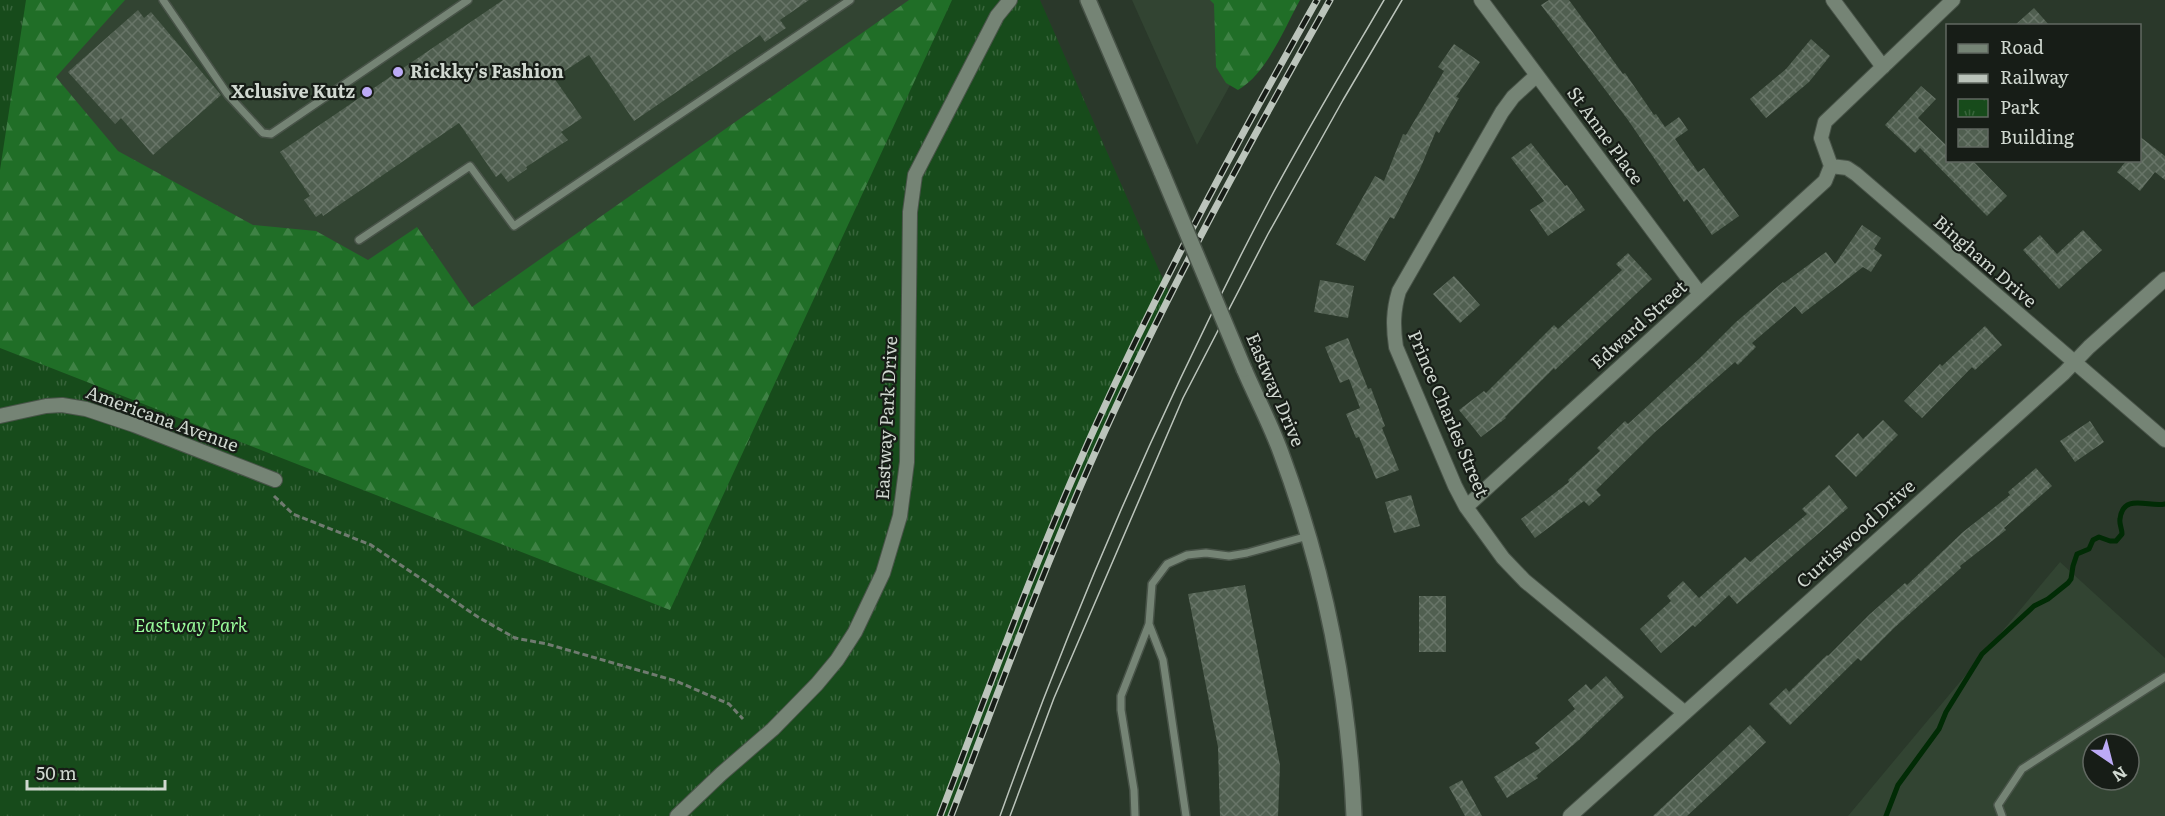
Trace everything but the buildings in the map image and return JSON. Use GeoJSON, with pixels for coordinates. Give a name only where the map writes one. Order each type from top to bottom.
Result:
{"type":"FeatureCollection","features":[{"type":"Feature","properties":{"kind":"main road","name":"Eastway Drive"},"geometry":{"type":"LineString","coordinates":[[1088,0],[1281,452],[1319,576],[1337,662],[1348,730],[1354,816]]}},
{"type":"Feature","properties":{"kind":"street","name":"Eastway Park Drive"},"geometry":{"type":"LineString","coordinates":[[677,816],[772,729],[817,684],[837,660],[855,632],[883,573],[900,516],[907,462],[910,212],[915,175],[997,16],[1010,0]]}},
{"type":"Feature","properties":{"kind":"street","name":"St Anne Place"},"geometry":{"type":"LineString","coordinates":[[1481,0],[1700,294]]}},
{"type":"Feature","properties":{"kind":"street"},"geometry":{"type":"LineString","coordinates":[[1833,0],[1883,67]]}},
{"type":"Feature","properties":{"kind":"street"},"geometry":{"type":"LineString","coordinates":[[1831,166],[1821,133],[1825,122],[1953,0]]}},
{"type":"Feature","properties":{"kind":"street","name":"Prince Charles Street"},"geometry":{"type":"LineString","coordinates":[[1537,75],[1513,97],[1502,112],[1399,291],[1394,306],[1393,326],[1396,347],[1455,486],[1466,507],[1503,558],[1525,581],[1685,713]]}},
{"type":"Feature","properties":{"kind":"street","name":"Edward Street"},"geometry":{"type":"LineString","coordinates":[[1466,507],[1825,181],[1831,166]]}},
{"type":"Feature","properties":{"kind":"street","name":"Bingham Drive"},"geometry":{"type":"LineString","coordinates":[[1831,166],[1847,168],[1856,174],[2165,440]]}},
{"type":"Feature","properties":{"kind":"street","name":"Curtiswood Drive"},"geometry":{"type":"LineString","coordinates":[[1570,816],[2165,279]]}},
{"type":"Feature","properties":{"kind":"street","name":"Americana Avenue"},"geometry":{"type":"LineString","coordinates":[[0,416],[46,406],[86,408],[275,480]]}},
{"type":"Feature","properties":{"kind":"lane"},"geometry":{"type":"LineString","coordinates":[[163,0],[228,95],[263,133],[271,134],[468,0]]}},
{"type":"Feature","properties":{"kind":"lane"},"geometry":{"type":"LineString","coordinates":[[359,240],[470,166],[514,226],[850,0]]}},
{"type":"Feature","properties":{"kind":"lane"},"geometry":{"type":"LineString","coordinates":[[1135,816],[1134,790],[1121,710],[1121,696],[1149,624],[1152,584],[1167,564],[1187,555],[1247,554],[1308,536]]}},
{"type":"Feature","properties":{"kind":"lane"},"geometry":{"type":"LineString","coordinates":[[1149,624],[1163,660],[1186,816]]}},
{"type":"Feature","properties":{"kind":"lane"},"geometry":{"type":"LineString","coordinates":[[2002,816],[1998,805],[2022,769],[2165,677]]}},
{"type":"Feature","properties":{"kind":"path"},"geometry":{"type":"LineString","coordinates":[[275,480],[274,496],[293,514],[371,545],[478,617],[515,638],[547,644],[676,681],[729,704],[743,719]]}},
{"type":"Feature","properties":{"kind":"shaded area"},"geometry":{"type":"Polygon","coordinates":[[[26,0],[952,0],[671,610],[0,170],[26,0]]]}},
{"type":"Feature","properties":{"kind":"shaded area"},"geometry":{"type":"Polygon","coordinates":[[[1132,0],[1277,0],[1197,145],[1132,0]]]}},
{"type":"Feature","properties":{"kind":"shaded area"},"geometry":{"type":"Polygon","coordinates":[[[2060,562],[2165,658],[2165,816],[1848,816],[2060,562]]]}},
{"type":"Feature","properties":{"kind":"green space"},"geometry":{"type":"Polygon","coordinates":[[[0,0],[125,0],[56,77],[118,151],[253,225],[316,231],[368,260],[417,227],[472,307],[909,0],[969,0],[773,597],[0,816],[0,0]]]}},
{"type":"Feature","properties":{"kind":"green space"},"geometry":{"type":"Polygon","coordinates":[[[0,0],[26,0],[0,170],[0,0]]]}},
{"type":"Feature","properties":{"kind":"green space","name":"Eastway Park"},"geometry":{"type":"Polygon","coordinates":[[[952,0],[1040,0],[1170,295],[1086,474],[1009,656],[949,816],[0,816],[0,348],[670,610],[952,0]]]}},
{"type":"Feature","properties":{"kind":"green space"},"geometry":{"type":"Polygon","coordinates":[[[1210,0],[1300,0],[1266,62],[1258,73],[1238,90],[1226,83],[1216,67],[1214,4],[1210,0]]]}},
{"type":"Feature","properties":{"kind":"waterway"},"geometry":{"type":"LineString","coordinates":[[1886,816],[1898,785],[1939,729],[1946,712],[1982,654],[2034,606],[2048,599],[2068,583],[2077,554],[2089,549],[2093,540],[2099,537],[2116,541],[2122,534],[2120,519],[2126,506],[2132,503],[2165,504]]}},
{"type":"Feature","properties":{"kind":"tram line"},"geometry":{"type":"LineString","coordinates":[[1000,816],[1091,579],[1159,424],[1271,197],[1384,0]]}},
{"type":"Feature","properties":{"kind":"tram line"},"geometry":{"type":"LineString","coordinates":[[1010,816],[1054,698],[1183,398],[1268,234],[1402,0]]}},
{"type":"Feature","properties":{"kind":"railway"},"geometry":{"type":"LineString","coordinates":[[940,816],[1034,570],[1096,425],[1147,317],[1202,211],[1317,0]]}},
{"type":"Feature","properties":{"kind":"railway"},"geometry":{"type":"LineString","coordinates":[[951,816],[1024,623],[1104,433],[1156,323],[1212,214],[1330,0]]}},
{"type":"Feature","properties":{"kind":"place","name":"Rickky's Fashion"},"geometry":{"type":"Point","coordinates":[398,72]}},
{"type":"Feature","properties":{"kind":"place","name":"Xclusive Kutz"},"geometry":{"type":"Point","coordinates":[367,92]}}]}
